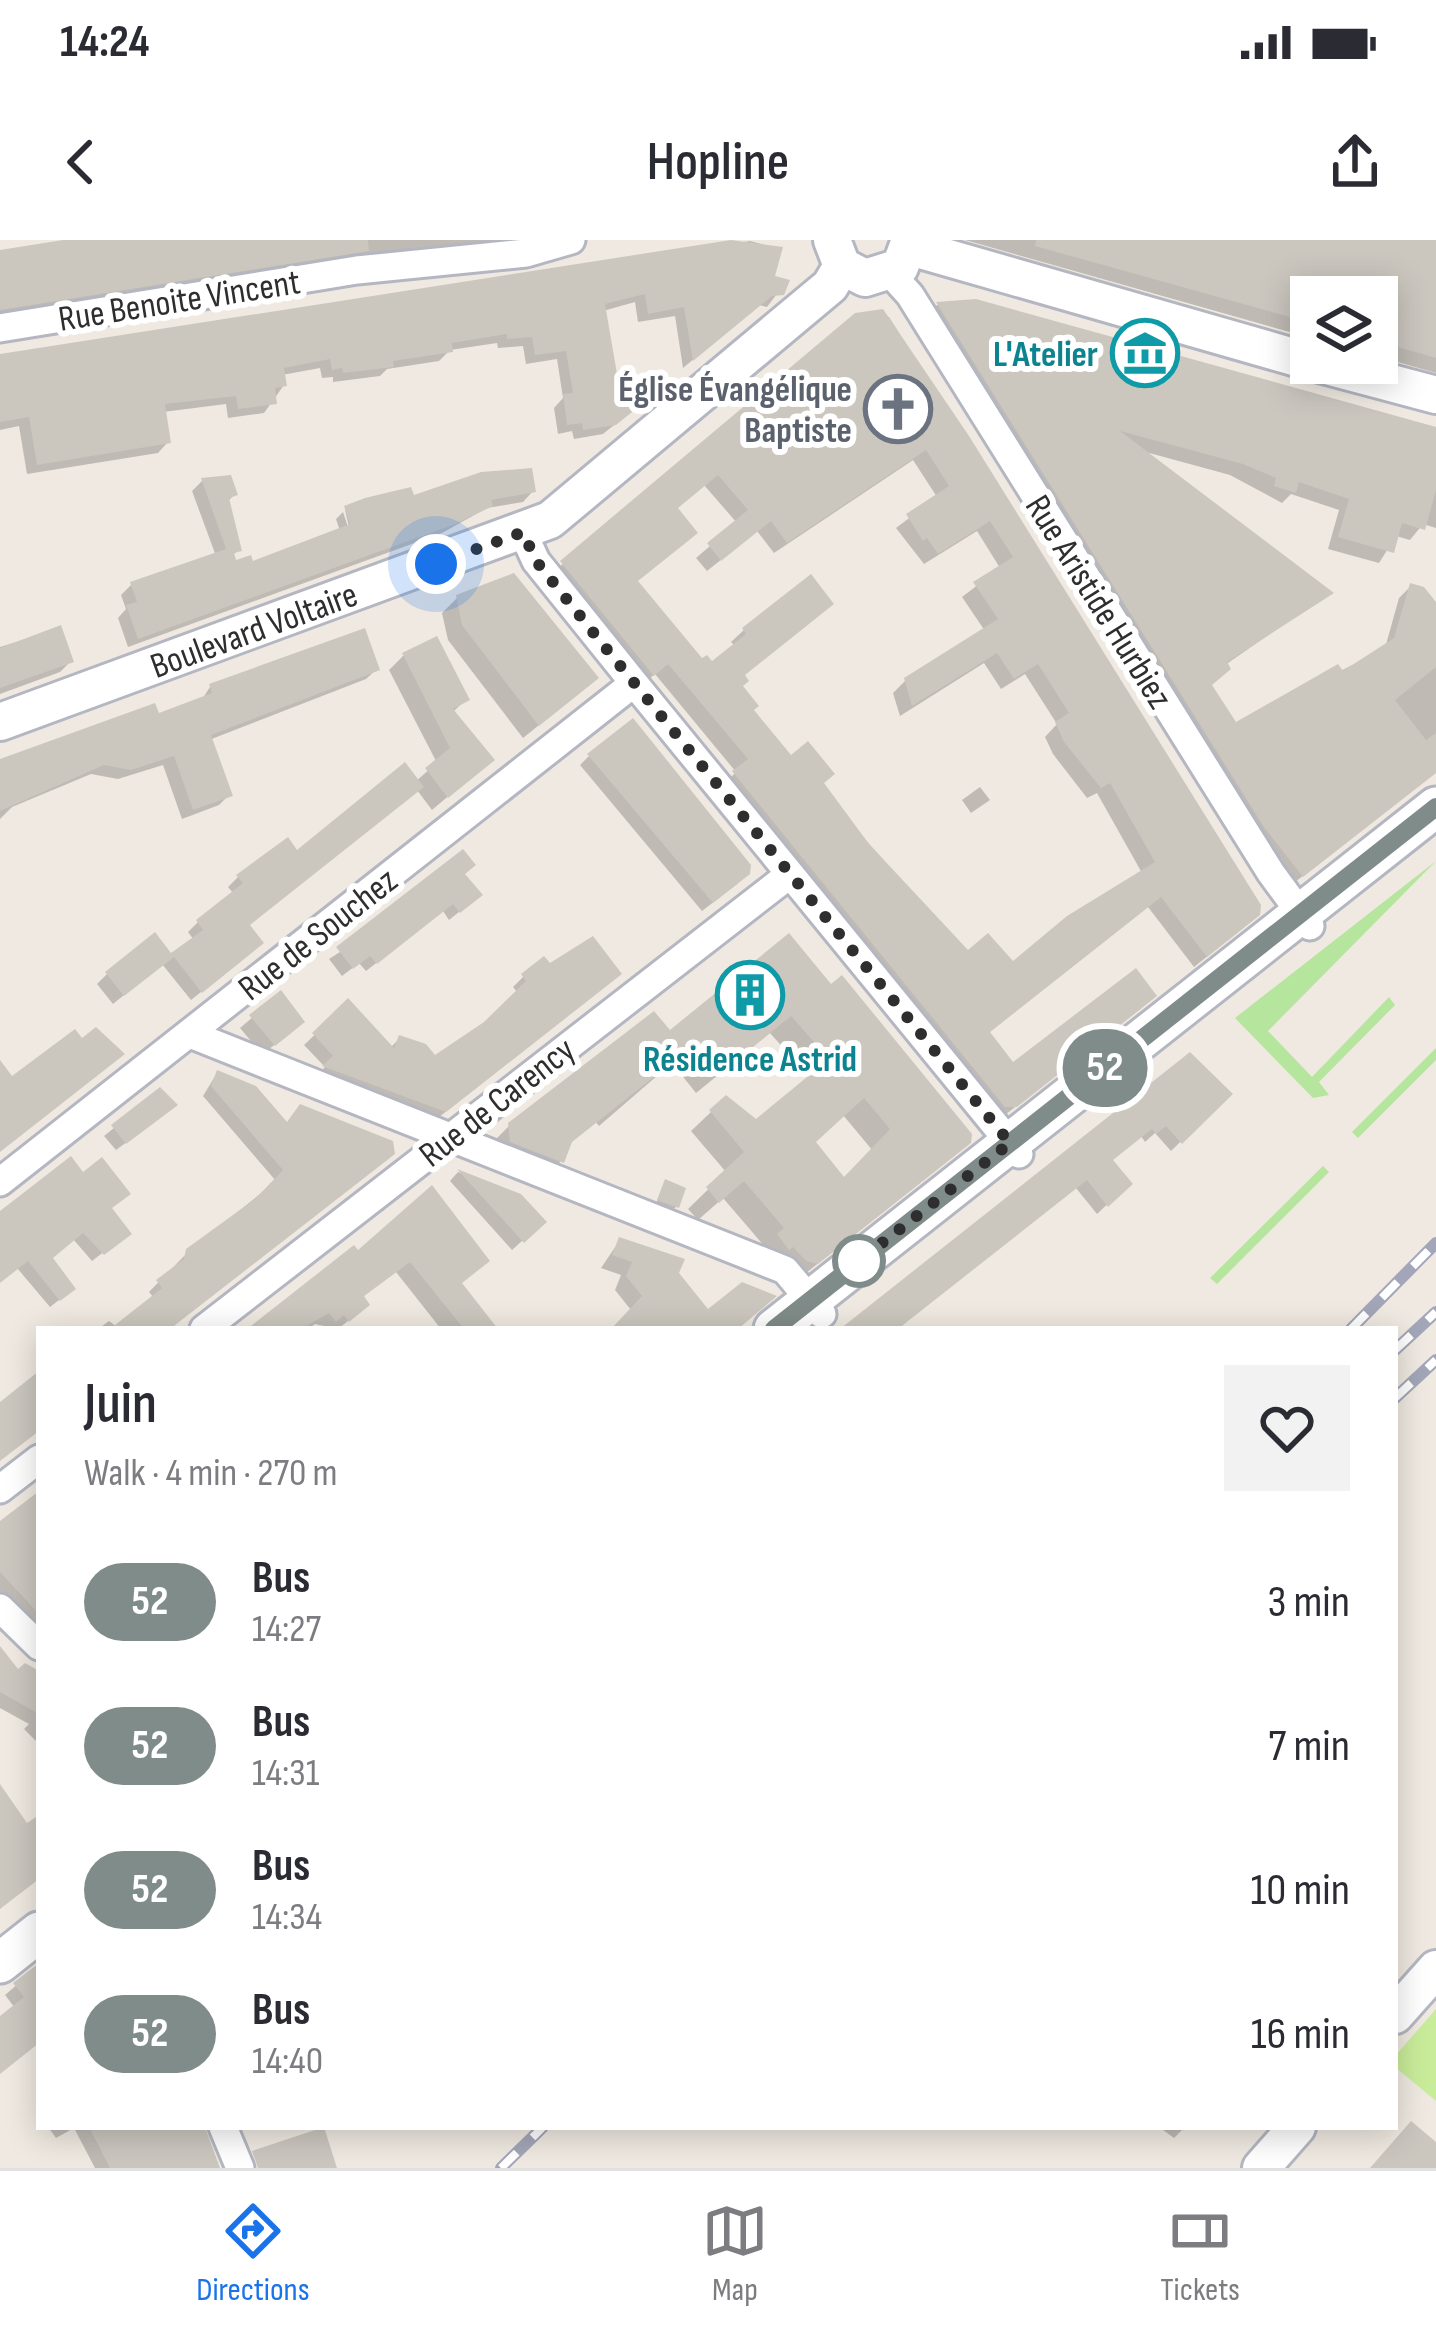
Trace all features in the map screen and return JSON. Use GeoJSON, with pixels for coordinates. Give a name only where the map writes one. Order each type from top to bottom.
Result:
{"type":"FeatureCollection","features":[{"type":"Feature","properties":{"kind":"main road"},"geometry":{"type":"LineString","coordinates":[[782,1326],[812,1314],[1306,921],[1436,808]]}},
{"type":"Feature","properties":{"kind":"main road"},"geometry":{"type":"LineString","coordinates":[[1306,921],[1436,831]]}},
{"type":"Feature","properties":{"kind":"main road"},"geometry":{"type":"LineString","coordinates":[[0,1939],[36,1911]]}},
{"type":"Feature","properties":{"kind":"main road"},"geometry":{"type":"LineString","coordinates":[[0,1963],[36,1934]]}},
{"type":"Feature","properties":{"kind":"street","name":"Rue Benoite Vincent"},"geometry":{"type":"LineString","coordinates":[[0,328],[561,242]]}},
{"type":"Feature","properties":{"kind":"street"},"geometry":{"type":"LineString","coordinates":[[837,253],[865,278],[904,254],[1290,356]]}},
{"type":"Feature","properties":{"kind":"street","name":"Boulevard Voltaire"},"geometry":{"type":"LineString","coordinates":[[0,722],[523,532],[574,502],[830,286],[837,253]]}},
{"type":"Feature","properties":{"kind":"street","name":"Rue Aristide Hurbiez"},"geometry":{"type":"LineString","coordinates":[[904,254],[910,295],[1306,921]]}},
{"type":"Feature","properties":{"kind":"street"},"geometry":{"type":"LineString","coordinates":[[1395,384],[1436,395]]}},
{"type":"Feature","properties":{"kind":"street"},"geometry":{"type":"LineString","coordinates":[[523,532],[536,561],[1016,1150]]}},
{"type":"Feature","properties":{"kind":"street","name":"Rue de Souchez"},"geometry":{"type":"LineString","coordinates":[[0,1182],[634,683]]}},
{"type":"Feature","properties":{"kind":"street","name":"Rue de Carency"},"geometry":{"type":"LineString","coordinates":[[208,1326],[789,875]]}},
{"type":"Feature","properties":{"kind":"street"},"geometry":{"type":"LineString","coordinates":[[190,1034],[785,1270],[812,1314]]}},
{"type":"Feature","properties":{"kind":"street"},"geometry":{"type":"LineString","coordinates":[[0,1489],[36,1461]]}},
{"type":"Feature","properties":{"kind":"street"},"geometry":{"type":"LineString","coordinates":[[0,1608],[36,1643]]}},
{"type":"Feature","properties":{"kind":"street"},"geometry":{"type":"LineString","coordinates":[[1398,2012],[1436,1969]]}},
{"type":"Feature","properties":{"kind":"street"},"geometry":{"type":"LineString","coordinates":[[225,2130],[239,2168]]}},
{"type":"Feature","properties":{"kind":"street"},"geometry":{"type":"LineString","coordinates":[[1261,2168],[1294,2130]]}},
{"type":"Feature","properties":{"kind":"green space"},"geometry":{"type":"Polygon","coordinates":[[[1436,861],[1268,1031],[1312,1077],[1389,997],[1395,1005],[1319,1082],[1329,1095],[1313,1098],[1235,1018],[1436,861]]]}},
{"type":"Feature","properties":{"kind":"green space"},"geometry":{"type":"Polygon","coordinates":[[[1436,1048],[1436,1060],[1358,1138],[1352,1132],[1436,1048]]]}},
{"type":"Feature","properties":{"kind":"green space"},"geometry":{"type":"Polygon","coordinates":[[[1323,1166],[1329,1172],[1217,1284],[1210,1278],[1323,1166]]]}},
{"type":"Feature","properties":{"kind":"green space"},"geometry":{"type":"Polygon","coordinates":[[[1436,2009],[1436,2101],[1398,2069],[1398,2053],[1436,2009]]]}},
{"type":"Feature","properties":{"kind":"building"},"geometry":{"type":"Polygon","coordinates":[[[63,240],[368,240],[369,251],[0,310],[0,250],[63,240]]]}},
{"type":"Feature","properties":{"kind":"building"},"geometry":{"type":"Polygon","coordinates":[[[731,240],[783,247],[775,276],[790,280],[784,295],[772,296],[693,361],[684,307],[648,314],[645,294],[605,304],[621,397],[658,391],[616,425],[583,430],[582,423],[567,425],[563,394],[573,393],[566,351],[535,355],[532,337],[507,339],[507,334],[452,343],[453,352],[393,361],[394,367],[343,373],[342,368],[332,370],[330,359],[284,368],[287,386],[275,388],[277,404],[238,409],[236,396],[165,404],[171,443],[37,465],[29,417],[0,422],[0,354],[731,240]]]}},
{"type":"Feature","properties":{"kind":"building"},"geometry":{"type":"Polygon","coordinates":[[[1036,240],[1436,240],[1436,358],[1398,347],[1398,276],[1290,276],[1290,317],[1035,246],[1036,240]]]}},
{"type":"Feature","properties":{"kind":"building"},"geometry":{"type":"Polygon","coordinates":[[[976,299],[1436,427],[1436,490],[1425,530],[1402,523],[1394,553],[1338,537],[1349,499],[1299,482],[1296,493],[1274,486],[1276,478],[1243,464],[1120,431],[1334,593],[1227,662],[1231,669],[1212,685],[1236,722],[1338,664],[1343,671],[1394,638],[1410,583],[1424,587],[1436,602],[1436,667],[1395,700],[1426,740],[1436,733],[1436,773],[1303,877],[1264,827],[936,302],[976,299]]]}},
{"type":"Feature","properties":{"kind":"building"},"geometry":{"type":"Polygon","coordinates":[[[883,309],[969,436],[1261,905],[1260,915],[1207,957],[1161,897],[990,1032],[1013,1062],[1136,968],[1157,996],[1017,1107],[1005,1107],[732,771],[748,759],[668,664],[654,676],[560,561],[855,313],[883,309]],[[926,450],[787,543],[771,521],[721,561],[707,543],[748,510],[718,475],[678,508],[698,533],[638,581],[702,658],[707,655],[712,661],[746,634],[742,628],[811,574],[834,604],[745,675],[749,681],[743,686],[759,706],[754,710],[791,755],[808,741],[835,774],[824,783],[869,844],[968,950],[988,933],[1013,961],[1067,916],[1155,862],[1110,783],[1101,788],[1064,742],[1055,722],[1069,713],[1038,664],[1014,679],[997,653],[912,706],[904,678],[998,619],[973,582],[1013,557],[990,521],[938,554],[927,538],[923,541],[906,514],[949,486],[926,450]]]}},
{"type":"Feature","properties":{"kind":"building"},"geometry":{"type":"Polygon","coordinates":[[[532,468],[536,492],[491,500],[493,506],[455,524],[138,639],[126,605],[137,602],[130,582],[226,549],[201,478],[231,475],[238,495],[229,498],[242,551],[234,553],[236,560],[251,555],[253,561],[350,524],[344,506],[365,498],[411,487],[414,495],[481,472],[532,468]]]}},
{"type":"Feature","properties":{"kind":"building"},"geometry":{"type":"Polygon","coordinates":[[[514,573],[599,678],[539,726],[462,625],[456,595],[514,573]]]}},
{"type":"Feature","properties":{"kind":"building"},"geometry":{"type":"Polygon","coordinates":[[[61,625],[74,662],[0,688],[0,648],[61,625]]]}},
{"type":"Feature","properties":{"kind":"building"},"geometry":{"type":"Polygon","coordinates":[[[365,628],[380,670],[211,735],[233,796],[193,810],[174,756],[131,770],[104,765],[0,811],[0,759],[155,703],[159,713],[212,693],[209,684],[365,628]]]}},
{"type":"Feature","properties":{"kind":"building"},"geometry":{"type":"Polygon","coordinates":[[[437,636],[470,700],[453,709],[495,760],[448,798],[425,768],[450,748],[402,653],[437,636]]]}},
{"type":"Feature","properties":{"kind":"building"},"geometry":{"type":"Polygon","coordinates":[[[633,718],[751,865],[750,874],[713,903],[587,754],[633,718]]]}},
{"type":"Feature","properties":{"kind":"building"},"geometry":{"type":"Polygon","coordinates":[[[405,762],[424,787],[250,925],[264,943],[202,993],[174,957],[124,996],[105,972],[155,932],[171,953],[203,930],[196,920],[243,883],[236,875],[288,837],[297,850],[405,762]]]}},
{"type":"Feature","properties":{"kind":"building"},"geometry":{"type":"Polygon","coordinates":[[[463,849],[476,865],[465,874],[483,895],[460,913],[453,904],[377,964],[370,956],[353,969],[336,947],[463,849]]]}},
{"type":"Feature","properties":{"kind":"building"},"geometry":{"type":"Polygon","coordinates":[[[789,933],[831,984],[842,975],[972,1134],[971,1143],[818,1264],[806,1261],[793,1247],[789,1250],[777,1234],[784,1228],[744,1181],[719,1203],[706,1187],[744,1152],[709,1110],[726,1095],[756,1119],[829,1059],[791,1016],[717,1076],[693,1046],[572,1142],[564,1163],[510,1142],[508,1123],[654,1011],[670,1030],[789,933]],[[864,1098],[816,1142],[844,1177],[890,1129],[864,1098]]]}},
{"type":"Feature","properties":{"kind":"building"},"geometry":{"type":"Polygon","coordinates":[[[593,936],[622,974],[446,1112],[322,1066],[333,1056],[312,1033],[348,998],[394,1048],[399,1035],[426,1044],[435,1055],[484,1022],[526,981],[521,974],[544,956],[550,963],[593,936]]]}},
{"type":"Feature","properties":{"kind":"building"},"geometry":{"type":"Polygon","coordinates":[[[281,990],[305,1022],[275,1046],[249,1015],[281,990]]]}},
{"type":"Feature","properties":{"kind":"building"},"geometry":{"type":"Polygon","coordinates":[[[96,1027],[125,1054],[0,1152],[0,1060],[12,1076],[75,1029],[82,1038],[96,1027]]]}},
{"type":"Feature","properties":{"kind":"building"},"geometry":{"type":"Polygon","coordinates":[[[1190,1052],[1233,1094],[1182,1144],[1166,1126],[1156,1134],[1152,1129],[1113,1160],[1133,1184],[1108,1207],[1087,1180],[902,1326],[844,1326],[1190,1052]]]}},
{"type":"Feature","properties":{"kind":"building"},"geometry":{"type":"Polygon","coordinates":[[[217,1070],[256,1086],[287,1122],[300,1104],[393,1141],[395,1154],[174,1326],[114,1326],[162,1288],[156,1280],[184,1259],[186,1249],[255,1199],[283,1170],[211,1086],[217,1070]]]}},
{"type":"Feature","properties":{"kind":"building"},"geometry":{"type":"Polygon","coordinates":[[[160,1087],[178,1105],[126,1144],[111,1125],[160,1087]]]}},
{"type":"Feature","properties":{"kind":"building"},"geometry":{"type":"Polygon","coordinates":[[[71,1156],[83,1172],[102,1157],[131,1194],[112,1208],[132,1234],[104,1255],[83,1233],[53,1258],[76,1289],[60,1301],[28,1261],[0,1283],[0,1211],[71,1156]]]}},
{"type":"Feature","properties":{"kind":"building"},"geometry":{"type":"Polygon","coordinates":[[[457,1169],[521,1194],[547,1222],[524,1243],[457,1169]]]}},
{"type":"Feature","properties":{"kind":"building"},"geometry":{"type":"Polygon","coordinates":[[[665,1179],[686,1188],[679,1208],[657,1200],[665,1179]]]}},
{"type":"Feature","properties":{"kind":"building"},"geometry":{"type":"Polygon","coordinates":[[[432,1185],[490,1261],[462,1283],[496,1326],[462,1326],[410,1262],[364,1296],[370,1305],[349,1322],[344,1315],[336,1322],[329,1313],[306,1326],[251,1326],[354,1245],[358,1250],[432,1185]]]}},
{"type":"Feature","properties":{"kind":"building"},"geometry":{"type":"Polygon","coordinates":[[[619,1237],[685,1259],[679,1273],[708,1309],[742,1282],[777,1296],[742,1326],[614,1326],[642,1296],[626,1276],[632,1262],[612,1255],[619,1237]]]}},
{"type":"Feature","properties":{"kind":"building"},"geometry":{"type":"Polygon","coordinates":[[[36,1373],[36,1433],[0,1461],[0,1402],[36,1373]]]}},
{"type":"Feature","properties":{"kind":"building"},"geometry":{"type":"Polygon","coordinates":[[[36,1493],[36,1611],[0,1572],[0,1521],[36,1493]]]}},
{"type":"Feature","properties":{"kind":"building"},"geometry":{"type":"Polygon","coordinates":[[[0,1646],[18,1669],[25,1663],[36,1669],[36,1712],[0,1692],[0,1646]]]}},
{"type":"Feature","properties":{"kind":"building"},"geometry":{"type":"Polygon","coordinates":[[[0,1784],[27,1823],[36,1817],[36,1881],[0,1909],[0,1784]]]}},
{"type":"Feature","properties":{"kind":"building"},"geometry":{"type":"Polygon","coordinates":[[[36,1965],[36,2045],[0,2074],[0,2016],[24,1997],[13,1983],[36,1965]]]}},
{"type":"Feature","properties":{"kind":"building"},"geometry":{"type":"Polygon","coordinates":[[[1411,2121],[1436,2142],[1436,2168],[1370,2168],[1411,2121]]]}},
{"type":"Feature","properties":{"kind":"building"},"geometry":{"type":"Polygon","coordinates":[[[91,2130],[206,2130],[220,2168],[110,2168],[91,2130]]]}},
{"type":"Feature","properties":{"kind":"building"},"geometry":{"type":"Polygon","coordinates":[[[325,2130],[337,2168],[258,2168],[252,2151],[325,2130]]]}},
{"type":"Feature","properties":{"kind":"railway"},"geometry":{"type":"LineString","coordinates":[[1354,1326],[1436,1243]]}},
{"type":"Feature","properties":{"kind":"railway"},"geometry":{"type":"LineString","coordinates":[[1398,1347],[1436,1312]]}},
{"type":"Feature","properties":{"kind":"railway"},"geometry":{"type":"LineString","coordinates":[[1398,1395],[1436,1360]]}},
{"type":"Feature","properties":{"kind":"railway"},"geometry":{"type":"LineString","coordinates":[[501,2168],[540,2130]]}},
{"type":"Feature","properties":{"kind":"bus line","name":"52"},"geometry":{"type":"LineString","coordinates":[[778,1326],[1436,807]]}},
{"type":"Feature","properties":{"kind":"place","name":"L'Atelier"},"geometry":{"type":"Point","coordinates":[1145,353]}},
{"type":"Feature","properties":{"kind":"place","name":"Église Évangélique Baptiste"},"geometry":{"type":"Point","coordinates":[898,409]}},
{"type":"Feature","properties":{"kind":"place","name":"Résidence Astrid"},"geometry":{"type":"Point","coordinates":[750,995]}},
{"type":"Feature","properties":{"kind":"route"},"geometry":{"type":"LineString","coordinates":[[436,564],[523,532],[536,561],[1010,1143],[859,1261]]}}]}
